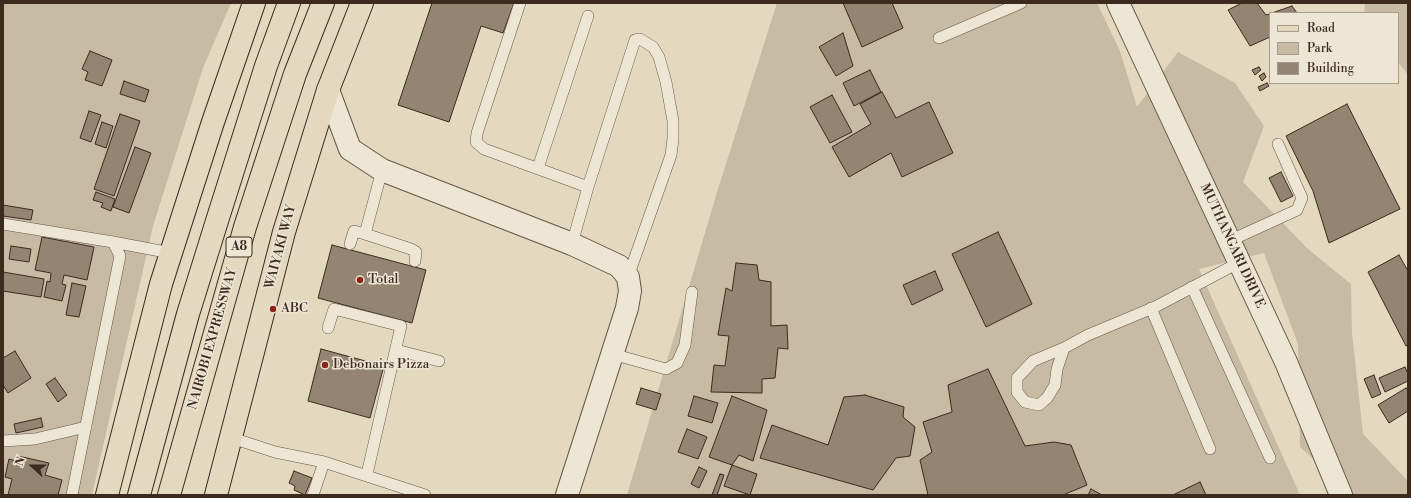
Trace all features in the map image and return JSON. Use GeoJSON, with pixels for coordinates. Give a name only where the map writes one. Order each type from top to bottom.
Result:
{"type":"FeatureCollection","features":[{"type":"Feature","properties":{"kind":"main road","name":"A8"},"geometry":{"type":"LineString","coordinates":[[139,495],[188,314],[216,221],[266,66],[289,3]]}},
{"type":"Feature","properties":{"kind":"main road","name":"NAIROBI EXPRESSWAY"},"geometry":{"type":"LineString","coordinates":[[169,495],[245,227],[295,74],[323,3]]}},
{"type":"Feature","properties":{"kind":"main road","name":"WAIYAKI WAY"},"geometry":{"type":"LineString","coordinates":[[216,495],[232,438],[284,232],[328,90],[362,3]]}},
{"type":"Feature","properties":{"kind":"main road"},"geometry":{"type":"LineString","coordinates":[[107,495],[161,284],[250,5]]}},
{"type":"Feature","properties":{"kind":"street","name":"MUTHANGARI DRIVE"},"geometry":{"type":"LineString","coordinates":[[1118,3],[1286,362],[1338,494]]}},
{"type":"Feature","properties":{"kind":"street"},"geometry":{"type":"LineString","coordinates":[[328,90],[350,149],[382,170],[572,244],[619,266],[628,277],[630,291],[627,308],[567,495]]}},
{"type":"Feature","properties":{"kind":"lane"},"geometry":{"type":"LineString","coordinates":[[520,3],[477,133],[476,142],[484,149],[588,187]]}},
{"type":"Feature","properties":{"kind":"lane"},"geometry":{"type":"LineString","coordinates":[[939,38],[1021,3]]}},
{"type":"Feature","properties":{"kind":"lane"},"geometry":{"type":"LineString","coordinates":[[538,168],[588,16]]}},
{"type":"Feature","properties":{"kind":"lane"},"geometry":{"type":"LineString","coordinates":[[572,244],[588,187],[635,40],[640,39],[653,47],[659,57],[666,82],[673,121],[673,139],[672,155],[628,277]]}},
{"type":"Feature","properties":{"kind":"lane"},"geometry":{"type":"LineString","coordinates":[[1229,241],[1297,210],[1302,198],[1278,144]]}},
{"type":"Feature","properties":{"kind":"lane"},"geometry":{"type":"LineString","coordinates":[[365,234],[382,170]]}},
{"type":"Feature","properties":{"kind":"lane"},"geometry":{"type":"LineString","coordinates":[[3,224],[171,253]]}},
{"type":"Feature","properties":{"kind":"lane"},"geometry":{"type":"LineString","coordinates":[[350,244],[354,231],[411,249],[416,252],[415,261]]}},
{"type":"Feature","properties":{"kind":"lane"},"geometry":{"type":"LineString","coordinates":[[72,495],[120,256],[113,242]]}},
{"type":"Feature","properties":{"kind":"lane"},"geometry":{"type":"LineString","coordinates":[[1064,348],[1057,369],[1055,385],[1047,398],[1039,405],[1025,402],[1017,392],[1017,378],[1033,361],[1151,308],[1240,262]]}},
{"type":"Feature","properties":{"kind":"lane"},"geometry":{"type":"LineString","coordinates":[[1192,287],[1270,458]]}},
{"type":"Feature","properties":{"kind":"lane"},"geometry":{"type":"LineString","coordinates":[[612,354],[666,369],[677,363],[685,345],[692,292]]}},
{"type":"Feature","properties":{"kind":"lane"},"geometry":{"type":"LineString","coordinates":[[1151,308],[1210,449]]}},
{"type":"Feature","properties":{"kind":"lane"},"geometry":{"type":"LineString","coordinates":[[328,328],[334,309],[401,326],[367,474]]}},
{"type":"Feature","properties":{"kind":"lane"},"geometry":{"type":"LineString","coordinates":[[396,350],[439,361]]}},
{"type":"Feature","properties":{"kind":"lane"},"geometry":{"type":"LineString","coordinates":[[3,441],[35,439],[86,427]]}},
{"type":"Feature","properties":{"kind":"lane"},"geometry":{"type":"LineString","coordinates":[[232,438],[275,452],[324,462],[367,474],[425,495]]}},
{"type":"Feature","properties":{"kind":"lane"},"geometry":{"type":"LineString","coordinates":[[313,495],[324,462]]}},
{"type":"Feature","properties":{"kind":"green space"},"geometry":{"type":"Polygon","coordinates":[[[3,3],[231,3],[203,68],[153,226],[92,495],[3,495],[3,3]]]}},
{"type":"Feature","properties":{"kind":"green space"},"geometry":{"type":"Polygon","coordinates":[[[777,3],[1097,3],[1120,51],[1137,107],[1178,52],[1235,83],[1264,126],[1243,182],[1308,249],[1351,284],[1352,333],[1363,434],[1408,481],[1408,495],[1354,495],[1300,447],[1298,344],[1264,253],[1199,269],[1300,495],[627,495],[718,189],[777,3]]]}},
{"type":"Feature","properties":{"kind":"green space"},"geometry":{"type":"Polygon","coordinates":[[[1365,3],[1408,3],[1408,75],[1399,63],[1399,12],[1364,12],[1365,3]]]}},
{"type":"Feature","properties":{"kind":"building"},"geometry":{"type":"Polygon","coordinates":[[[432,3],[514,3],[503,33],[481,26],[449,122],[398,105],[432,3]]]}},
{"type":"Feature","properties":{"kind":"building"},"geometry":{"type":"Polygon","coordinates":[[[843,3],[892,3],[903,28],[862,47],[843,3]]]}},
{"type":"Feature","properties":{"kind":"building"},"geometry":{"type":"Polygon","coordinates":[[[1242,3],[1257,3],[1266,15],[1269,14],[1269,37],[1250,46],[1228,10],[1242,3]]]}},
{"type":"Feature","properties":{"kind":"building"},"geometry":{"type":"Polygon","coordinates":[[[1292,6],[1296,12],[1275,12],[1292,6]]]}},
{"type":"Feature","properties":{"kind":"building"},"geometry":{"type":"Polygon","coordinates":[[[843,33],[853,66],[836,76],[819,47],[843,33]]]}},
{"type":"Feature","properties":{"kind":"building"},"geometry":{"type":"Polygon","coordinates":[[[90,51],[112,60],[102,86],[85,80],[88,72],[82,69],[90,51]]]}},
{"type":"Feature","properties":{"kind":"building"},"geometry":{"type":"Polygon","coordinates":[[[1259,67],[1261,70],[1255,75],[1252,70],[1259,67]]]}},
{"type":"Feature","properties":{"kind":"building"},"geometry":{"type":"Polygon","coordinates":[[[870,70],[881,92],[854,106],[843,83],[870,70]]]}},
{"type":"Feature","properties":{"kind":"building"},"geometry":{"type":"Polygon","coordinates":[[[1264,73],[1266,77],[1262,81],[1259,76],[1264,73]]]}},
{"type":"Feature","properties":{"kind":"building"},"geometry":{"type":"Polygon","coordinates":[[[124,81],[149,90],[145,102],[120,94],[124,81]]]}},
{"type":"Feature","properties":{"kind":"building"},"geometry":{"type":"Polygon","coordinates":[[[1267,83],[1269,86],[1260,91],[1258,87],[1267,83]]]}},
{"type":"Feature","properties":{"kind":"building"},"geometry":{"type":"Polygon","coordinates":[[[882,92],[896,118],[929,102],[953,153],[902,177],[891,153],[849,177],[832,147],[871,124],[860,104],[882,92]]]}},
{"type":"Feature","properties":{"kind":"building"},"geometry":{"type":"Polygon","coordinates":[[[832,95],[852,132],[830,143],[810,107],[832,95]]]}},
{"type":"Feature","properties":{"kind":"building"},"geometry":{"type":"Polygon","coordinates":[[[1347,104],[1400,209],[1329,243],[1313,191],[1286,136],[1347,104]]]}},
{"type":"Feature","properties":{"kind":"building"},"geometry":{"type":"Polygon","coordinates":[[[89,111],[101,115],[91,142],[80,138],[89,111]]]}},
{"type":"Feature","properties":{"kind":"building"},"geometry":{"type":"Polygon","coordinates":[[[120,114],[140,121],[114,196],[94,189],[120,114]]]}},
{"type":"Feature","properties":{"kind":"building"},"geometry":{"type":"Polygon","coordinates":[[[102,122],[113,126],[106,148],[95,144],[102,122]]]}},
{"type":"Feature","properties":{"kind":"building"},"geometry":{"type":"Polygon","coordinates":[[[135,147],[151,153],[129,213],[113,207],[135,147]]]}},
{"type":"Feature","properties":{"kind":"building"},"geometry":{"type":"Polygon","coordinates":[[[1281,172],[1293,196],[1281,202],[1269,178],[1281,172]]]}},
{"type":"Feature","properties":{"kind":"building"},"geometry":{"type":"Polygon","coordinates":[[[96,192],[115,199],[111,211],[101,207],[103,203],[93,200],[96,192]]]}},
{"type":"Feature","properties":{"kind":"building"},"geometry":{"type":"Polygon","coordinates":[[[3,205],[33,210],[31,220],[3,216],[3,205]]]}},
{"type":"Feature","properties":{"kind":"building"},"geometry":{"type":"Polygon","coordinates":[[[998,232],[1032,304],[986,327],[952,254],[998,232]]]}},
{"type":"Feature","properties":{"kind":"building"},"geometry":{"type":"Polygon","coordinates":[[[42,237],[94,247],[87,280],[64,275],[62,284],[66,285],[62,301],[44,297],[47,281],[50,282],[51,273],[35,270],[42,237]]]}},
{"type":"Feature","properties":{"kind":"building"},"geometry":{"type":"Polygon","coordinates":[[[332,245],[426,270],[412,323],[318,298],[332,245]]]}},
{"type":"Feature","properties":{"kind":"building"},"geometry":{"type":"Polygon","coordinates":[[[11,246],[31,249],[29,262],[9,259],[11,246]]]}},
{"type":"Feature","properties":{"kind":"building"},"geometry":{"type":"Polygon","coordinates":[[[1399,255],[1408,271],[1408,345],[1406,346],[1368,272],[1399,255]]]}},
{"type":"Feature","properties":{"kind":"building"},"geometry":{"type":"Polygon","coordinates":[[[736,263],[757,265],[759,280],[771,282],[771,326],[787,325],[788,349],[778,348],[775,378],[762,379],[762,393],[711,392],[714,365],[725,366],[729,336],[718,335],[726,288],[732,291],[736,263]]]}},
{"type":"Feature","properties":{"kind":"building"},"geometry":{"type":"Polygon","coordinates":[[[935,271],[943,290],[912,305],[903,285],[935,271]]]}},
{"type":"Feature","properties":{"kind":"building"},"geometry":{"type":"Polygon","coordinates":[[[3,272],[44,279],[41,297],[3,291],[3,272]]]}},
{"type":"Feature","properties":{"kind":"building"},"geometry":{"type":"Polygon","coordinates":[[[72,283],[86,286],[79,317],[66,315],[72,283]]]}},
{"type":"Feature","properties":{"kind":"building"},"geometry":{"type":"Polygon","coordinates":[[[321,349],[384,366],[370,418],[308,401],[321,349]]]}},
{"type":"Feature","properties":{"kind":"building"},"geometry":{"type":"Polygon","coordinates":[[[15,351],[31,378],[8,393],[3,385],[3,358],[15,351]]]}},
{"type":"Feature","properties":{"kind":"building"},"geometry":{"type":"Polygon","coordinates":[[[1405,367],[1408,374],[1408,381],[1385,392],[1379,378],[1405,367]]]}},
{"type":"Feature","properties":{"kind":"building"},"geometry":{"type":"Polygon","coordinates":[[[988,369],[1025,446],[1054,442],[1071,445],[1087,485],[1063,495],[928,495],[920,460],[932,452],[923,422],[952,412],[948,385],[988,369]]]}},
{"type":"Feature","properties":{"kind":"building"},"geometry":{"type":"Polygon","coordinates":[[[1374,375],[1381,394],[1372,398],[1364,379],[1374,375]]]}},
{"type":"Feature","properties":{"kind":"building"},"geometry":{"type":"Polygon","coordinates":[[[55,378],[67,395],[58,402],[46,384],[55,378]]]}},
{"type":"Feature","properties":{"kind":"building"},"geometry":{"type":"Polygon","coordinates":[[[641,388],[661,394],[656,410],[636,404],[641,388]]]}},
{"type":"Feature","properties":{"kind":"building"},"geometry":{"type":"Polygon","coordinates":[[[1406,388],[1408,390],[1408,411],[1389,423],[1378,405],[1406,388]]]}},
{"type":"Feature","properties":{"kind":"building"},"geometry":{"type":"Polygon","coordinates":[[[865,395],[904,407],[903,417],[915,427],[910,456],[896,458],[873,490],[760,458],[772,425],[828,445],[844,397],[865,395]]]}},
{"type":"Feature","properties":{"kind":"building"},"geometry":{"type":"Polygon","coordinates":[[[694,396],[718,403],[712,423],[688,416],[694,396]]]}},
{"type":"Feature","properties":{"kind":"building"},"geometry":{"type":"Polygon","coordinates":[[[732,396],[767,410],[753,461],[739,455],[732,465],[709,457],[732,396]]]}},
{"type":"Feature","properties":{"kind":"building"},"geometry":{"type":"Polygon","coordinates":[[[41,418],[43,427],[16,433],[14,424],[41,418]]]}},
{"type":"Feature","properties":{"kind":"building"},"geometry":{"type":"Polygon","coordinates":[[[687,429],[707,437],[698,459],[678,452],[687,429]]]}},
{"type":"Feature","properties":{"kind":"building"},"geometry":{"type":"Polygon","coordinates":[[[18,456],[49,463],[45,475],[62,480],[58,495],[8,495],[12,479],[5,477],[9,459],[16,461],[18,456]]]}},
{"type":"Feature","properties":{"kind":"building"},"geometry":{"type":"Polygon","coordinates":[[[732,465],[757,474],[750,495],[724,486],[732,465]]]}},
{"type":"Feature","properties":{"kind":"building"},"geometry":{"type":"Polygon","coordinates":[[[699,467],[707,471],[699,488],[691,484],[699,467]]]}},
{"type":"Feature","properties":{"kind":"building"},"geometry":{"type":"Polygon","coordinates":[[[294,471],[312,478],[305,495],[294,490],[295,486],[289,483],[294,471]]]}},
{"type":"Feature","properties":{"kind":"building"},"geometry":{"type":"Polygon","coordinates":[[[720,474],[724,475],[717,495],[712,495],[720,474]]]}},
{"type":"Feature","properties":{"kind":"building"},"geometry":{"type":"Polygon","coordinates":[[[1200,482],[1206,495],[1173,495],[1200,482]]]}},
{"type":"Feature","properties":{"kind":"building"},"geometry":{"type":"Polygon","coordinates":[[[1091,489],[1102,495],[1088,495],[1091,489]]]}},
{"type":"Feature","properties":{"kind":"place","name":"Total"},"geometry":{"type":"Point","coordinates":[360,280]}},
{"type":"Feature","properties":{"kind":"place","name":"ABC"},"geometry":{"type":"Point","coordinates":[273,309]}},
{"type":"Feature","properties":{"kind":"place","name":"Debonairs Pizza"},"geometry":{"type":"Point","coordinates":[325,365]}}]}
